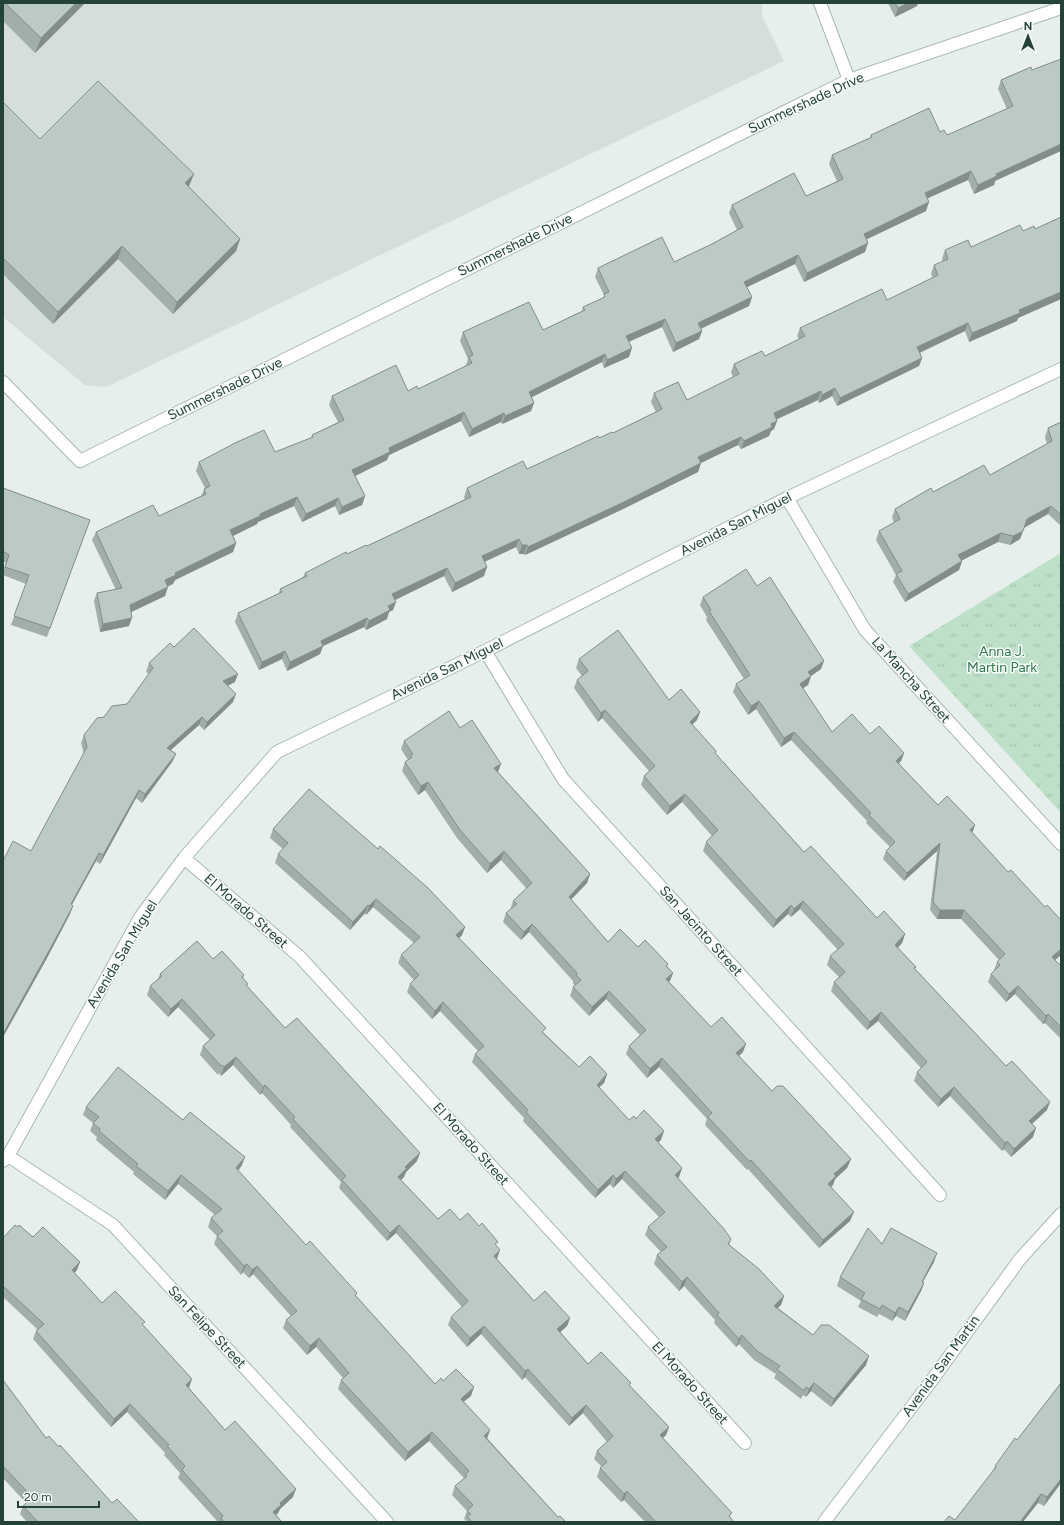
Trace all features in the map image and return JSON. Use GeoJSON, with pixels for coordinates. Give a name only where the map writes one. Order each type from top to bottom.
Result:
{"type":"FeatureCollection","features":[{"type":"Feature","properties":{"kind":"street"},"geometry":{"type":"LineString","coordinates":[[820,3],[849,80]]}},
{"type":"Feature","properties":{"kind":"street","name":"Summershade Drive"},"geometry":{"type":"LineString","coordinates":[[3,382],[80,461],[849,80],[1061,8]]}},
{"type":"Feature","properties":{"kind":"street","name":"Avenida San Miguel"},"geometry":{"type":"LineString","coordinates":[[6,1159],[142,916],[184,858],[277,752],[485,651],[787,498],[1061,369]]}},
{"type":"Feature","properties":{"kind":"street","name":"La Mancha Street"},"geometry":{"type":"LineString","coordinates":[[787,498],[865,630],[1061,844]]}},
{"type":"Feature","properties":{"kind":"street","name":"San Jacinto Street"},"geometry":{"type":"LineString","coordinates":[[485,651],[563,779],[940,1195]]}},
{"type":"Feature","properties":{"kind":"street","name":"El Morado Street"},"geometry":{"type":"LineString","coordinates":[[184,858],[300,957],[745,1443]]}},
{"type":"Feature","properties":{"kind":"street","name":"San Felipe Street"},"geometry":{"type":"LineString","coordinates":[[6,1159],[113,1225],[387,1522]]}},
{"type":"Feature","properties":{"kind":"street","name":"Avenida San Martin"},"geometry":{"type":"LineString","coordinates":[[824,1522],[932,1380],[1020,1259],[1061,1214]]}},
{"type":"Feature","properties":{"kind":"shaded area"},"geometry":{"type":"Polygon","coordinates":[[[3,3],[762,3],[762,16],[784,61],[106,387],[85,385],[3,317],[3,3]]]}},
{"type":"Feature","properties":{"kind":"green space","name":"Anna J. Martin Park"},"geometry":{"type":"Polygon","coordinates":[[[1061,553],[1061,813],[909,646],[1061,553]]]}},
{"type":"Feature","properties":{"kind":"building"},"geometry":{"type":"Polygon","coordinates":[[[5,3],[76,3],[41,38],[5,3]]]}},
{"type":"Feature","properties":{"kind":"building"},"geometry":{"type":"Polygon","coordinates":[[[895,3],[908,3],[898,8],[895,3]]]}},
{"type":"Feature","properties":{"kind":"building"},"geometry":{"type":"Polygon","coordinates":[[[1061,59],[1061,144],[996,174],[997,176],[978,185],[971,171],[925,193],[929,202],[864,234],[868,243],[807,273],[798,255],[744,282],[752,297],[698,323],[702,331],[676,343],[665,319],[626,336],[632,348],[607,360],[605,354],[529,392],[534,403],[505,416],[504,413],[472,429],[464,412],[389,448],[390,452],[352,470],[365,496],[342,507],[338,498],[306,514],[297,497],[260,514],[260,516],[230,530],[236,543],[175,573],[176,575],[165,580],[168,587],[130,605],[132,618],[103,624],[97,593],[122,588],[96,532],[153,505],[159,516],[206,494],[204,489],[210,486],[199,462],[264,430],[275,452],[313,437],[312,435],[344,420],[332,396],[396,365],[408,391],[417,386],[418,389],[472,363],[469,357],[473,355],[463,332],[529,302],[543,330],[585,310],[583,307],[605,297],[604,294],[609,292],[598,268],[662,237],[674,262],[743,227],[732,205],[794,173],[806,196],[843,179],[832,155],[872,137],[871,135],[929,108],[940,132],[944,130],[947,135],[1013,106],[1001,80],[1031,67],[1032,70],[1061,59]]]}},
{"type":"Feature","properties":{"kind":"building"},"geometry":{"type":"Polygon","coordinates":[[[98,81],[194,174],[185,183],[240,239],[177,302],[122,246],[58,312],[3,258],[3,102],[40,139],[98,81]]]}},
{"type":"Feature","properties":{"kind":"building"},"geometry":{"type":"Polygon","coordinates":[[[1061,217],[1061,292],[1019,310],[1020,313],[972,333],[968,323],[917,347],[922,358],[840,398],[835,388],[822,395],[821,391],[774,413],[777,421],[771,424],[772,427],[744,441],[741,437],[698,457],[701,463],[624,502],[528,547],[527,545],[522,545],[519,539],[482,556],[487,567],[455,583],[447,568],[392,594],[396,602],[388,606],[390,610],[369,621],[367,618],[321,641],[323,646],[290,662],[285,651],[262,662],[238,613],[282,592],[280,589],[307,576],[305,573],[346,552],[347,554],[366,545],[367,546],[471,497],[467,488],[523,461],[527,469],[598,436],[599,438],[612,432],[613,433],[662,409],[654,393],[678,382],[687,400],[739,374],[734,364],[762,351],[765,356],[805,336],[800,328],[882,289],[887,300],[938,275],[934,265],[948,259],[945,250],[968,240],[971,247],[1020,225],[1023,231],[1034,226],[1035,229],[1061,217]]]}},
{"type":"Feature","properties":{"kind":"building"},"geometry":{"type":"Polygon","coordinates":[[[1061,422],[1061,515],[1051,506],[1027,519],[1023,531],[1013,536],[1001,533],[958,555],[962,561],[908,594],[896,574],[902,571],[879,531],[900,519],[895,509],[931,488],[933,492],[984,465],[990,475],[1052,441],[1048,428],[1061,422]]]}},
{"type":"Feature","properties":{"kind":"building"},"geometry":{"type":"Polygon","coordinates":[[[3,488],[90,520],[50,628],[14,616],[29,575],[5,567],[9,555],[3,551],[3,488]]]}},
{"type":"Feature","properties":{"kind":"building"},"geometry":{"type":"Polygon","coordinates":[[[746,569],[757,586],[770,577],[824,661],[808,672],[811,676],[800,684],[832,732],[852,714],[870,734],[879,726],[904,753],[896,761],[938,805],[947,796],[975,825],[970,830],[1008,872],[1011,870],[1045,907],[1047,905],[1061,920],[1061,949],[1052,957],[1061,966],[1061,1027],[1048,1014],[1046,1016],[1018,986],[1009,994],[991,974],[1000,965],[997,962],[1005,954],[964,910],[940,910],[933,902],[940,843],[907,873],[886,851],[895,842],[869,815],[871,813],[794,732],[784,738],[759,701],[751,706],[736,684],[750,675],[709,611],[711,610],[703,597],[746,569]]]}},
{"type":"Feature","properties":{"kind":"building"},"geometry":{"type":"Polygon","coordinates":[[[194,628],[238,674],[223,681],[236,694],[207,722],[202,717],[167,748],[176,754],[145,794],[139,790],[103,855],[99,853],[71,904],[73,906],[3,1034],[3,861],[13,841],[31,851],[87,747],[84,735],[97,718],[104,717],[112,706],[127,704],[153,668],[149,663],[170,643],[174,647],[194,628]]]}},
{"type":"Feature","properties":{"kind":"building"},"geometry":{"type":"Polygon","coordinates":[[[618,630],[669,700],[681,689],[700,712],[690,722],[716,751],[715,753],[804,852],[811,846],[877,918],[884,911],[905,934],[895,945],[916,967],[914,968],[1006,1066],[1012,1061],[1050,1102],[1029,1121],[1036,1128],[1014,1149],[1007,1141],[1005,1143],[954,1087],[941,1099],[917,1072],[927,1062],[881,1012],[870,1022],[834,982],[845,972],[830,956],[844,944],[803,901],[794,909],[791,905],[776,920],[706,842],[718,830],[685,794],[670,806],[644,776],[655,766],[605,710],[601,713],[577,680],[588,671],[579,659],[618,630]]]}},
{"type":"Feature","properties":{"kind":"building"},"geometry":{"type":"Polygon","coordinates":[[[449,711],[460,728],[472,720],[501,764],[494,768],[590,874],[569,897],[608,942],[620,929],[638,947],[645,940],[668,964],[666,966],[673,973],[666,979],[711,1027],[722,1017],[746,1044],[736,1053],[772,1091],[777,1086],[783,1086],[851,1159],[834,1174],[836,1176],[828,1184],[854,1212],[823,1240],[751,1160],[750,1162],[708,1117],[712,1113],[662,1058],[650,1069],[629,1046],[646,1030],[609,991],[592,1007],[573,987],[581,980],[576,975],[577,973],[532,924],[524,932],[506,913],[517,904],[513,901],[532,883],[504,851],[490,864],[460,830],[428,782],[421,786],[405,762],[412,757],[410,755],[413,754],[404,741],[449,711]]]}},
{"type":"Feature","properties":{"kind":"building"},"geometry":{"type":"Polygon","coordinates":[[[309,789],[378,849],[380,846],[428,888],[465,927],[456,935],[546,1028],[542,1032],[579,1067],[590,1056],[607,1074],[597,1085],[629,1120],[634,1116],[636,1119],[644,1110],[664,1131],[655,1139],[682,1168],[675,1175],[724,1229],[731,1239],[728,1244],[759,1269],[784,1296],[774,1306],[813,1335],[821,1325],[829,1325],[869,1356],[834,1399],[814,1383],[809,1389],[806,1387],[804,1391],[777,1369],[780,1366],[757,1351],[742,1335],[739,1339],[717,1315],[719,1313],[687,1277],[682,1282],[657,1255],[667,1247],[648,1227],[665,1212],[625,1171],[616,1179],[613,1175],[598,1190],[526,1112],[528,1110],[475,1054],[484,1046],[443,1002],[435,1011],[410,984],[419,975],[401,955],[420,937],[376,899],[369,906],[368,905],[353,922],[278,854],[288,843],[273,829],[309,789]]]}},
{"type":"Feature","properties":{"kind":"building"},"geometry":{"type":"Polygon","coordinates":[[[197,941],[213,959],[222,951],[244,975],[242,977],[248,984],[246,985],[285,1028],[297,1018],[420,1153],[405,1167],[407,1168],[398,1177],[438,1219],[450,1209],[460,1220],[468,1213],[479,1226],[482,1223],[498,1242],[495,1244],[500,1250],[494,1256],[534,1301],[545,1291],[570,1318],[557,1329],[588,1364],[601,1352],[631,1383],[629,1385],[669,1427],[660,1435],[732,1513],[729,1516],[734,1522],[656,1522],[627,1491],[624,1494],[600,1468],[607,1462],[597,1451],[613,1436],[586,1405],[572,1418],[528,1369],[525,1371],[484,1326],[470,1338],[451,1317],[468,1301],[399,1225],[390,1233],[342,1180],[346,1176],[293,1119],[295,1117],[265,1085],[263,1087],[236,1057],[224,1067],[222,1065],[221,1066],[203,1046],[215,1035],[182,999],[171,1009],[150,986],[162,976],[160,974],[197,941]]]}},
{"type":"Feature","properties":{"kind":"building"},"geometry":{"type":"Polygon","coordinates":[[[118,1067],[183,1120],[190,1112],[245,1157],[236,1168],[306,1245],[310,1241],[357,1293],[355,1295],[435,1384],[441,1378],[443,1381],[456,1369],[474,1387],[461,1399],[490,1430],[484,1436],[558,1517],[560,1516],[566,1522],[472,1522],[467,1516],[471,1514],[467,1511],[473,1505],[455,1486],[467,1476],[465,1475],[469,1471],[432,1432],[408,1452],[341,1380],[349,1373],[319,1338],[310,1346],[286,1320],[297,1311],[257,1266],[252,1270],[247,1264],[244,1266],[217,1236],[223,1231],[211,1218],[222,1209],[181,1175],[168,1191],[136,1166],[138,1164],[99,1131],[100,1129],[93,1123],[99,1117],[86,1107],[118,1067]]]}},
{"type":"Feature","properties":{"kind":"building"},"geometry":{"type":"Polygon","coordinates":[[[15,1225],[18,1227],[19,1225],[33,1237],[43,1227],[80,1262],[72,1270],[102,1303],[115,1291],[145,1322],[142,1324],[192,1379],[186,1385],[225,1430],[235,1421],[296,1489],[280,1503],[281,1505],[273,1512],[282,1522],[224,1522],[221,1518],[223,1516],[182,1470],[185,1466],[167,1446],[169,1445],[130,1404],[114,1419],[36,1331],[44,1324],[3,1286],[3,1238],[15,1225]]]}},
{"type":"Feature","properties":{"kind":"building"},"geometry":{"type":"Polygon","coordinates":[[[868,1228],[882,1244],[891,1228],[937,1253],[922,1282],[924,1283],[908,1312],[899,1307],[895,1313],[882,1305],[880,1309],[861,1299],[865,1293],[840,1277],[868,1228]]]}},
{"type":"Feature","properties":{"kind":"building"},"geometry":{"type":"Polygon","coordinates":[[[3,1380],[46,1438],[49,1436],[59,1447],[60,1445],[112,1503],[117,1499],[139,1522],[38,1522],[23,1506],[32,1497],[3,1466],[3,1380]]]}},
{"type":"Feature","properties":{"kind":"building"},"geometry":{"type":"Polygon","coordinates":[[[1061,1383],[1061,1479],[1047,1497],[1041,1494],[1020,1522],[944,1522],[949,1516],[955,1520],[996,1467],[995,1466],[1015,1438],[1017,1440],[1061,1383]]]}}]}
